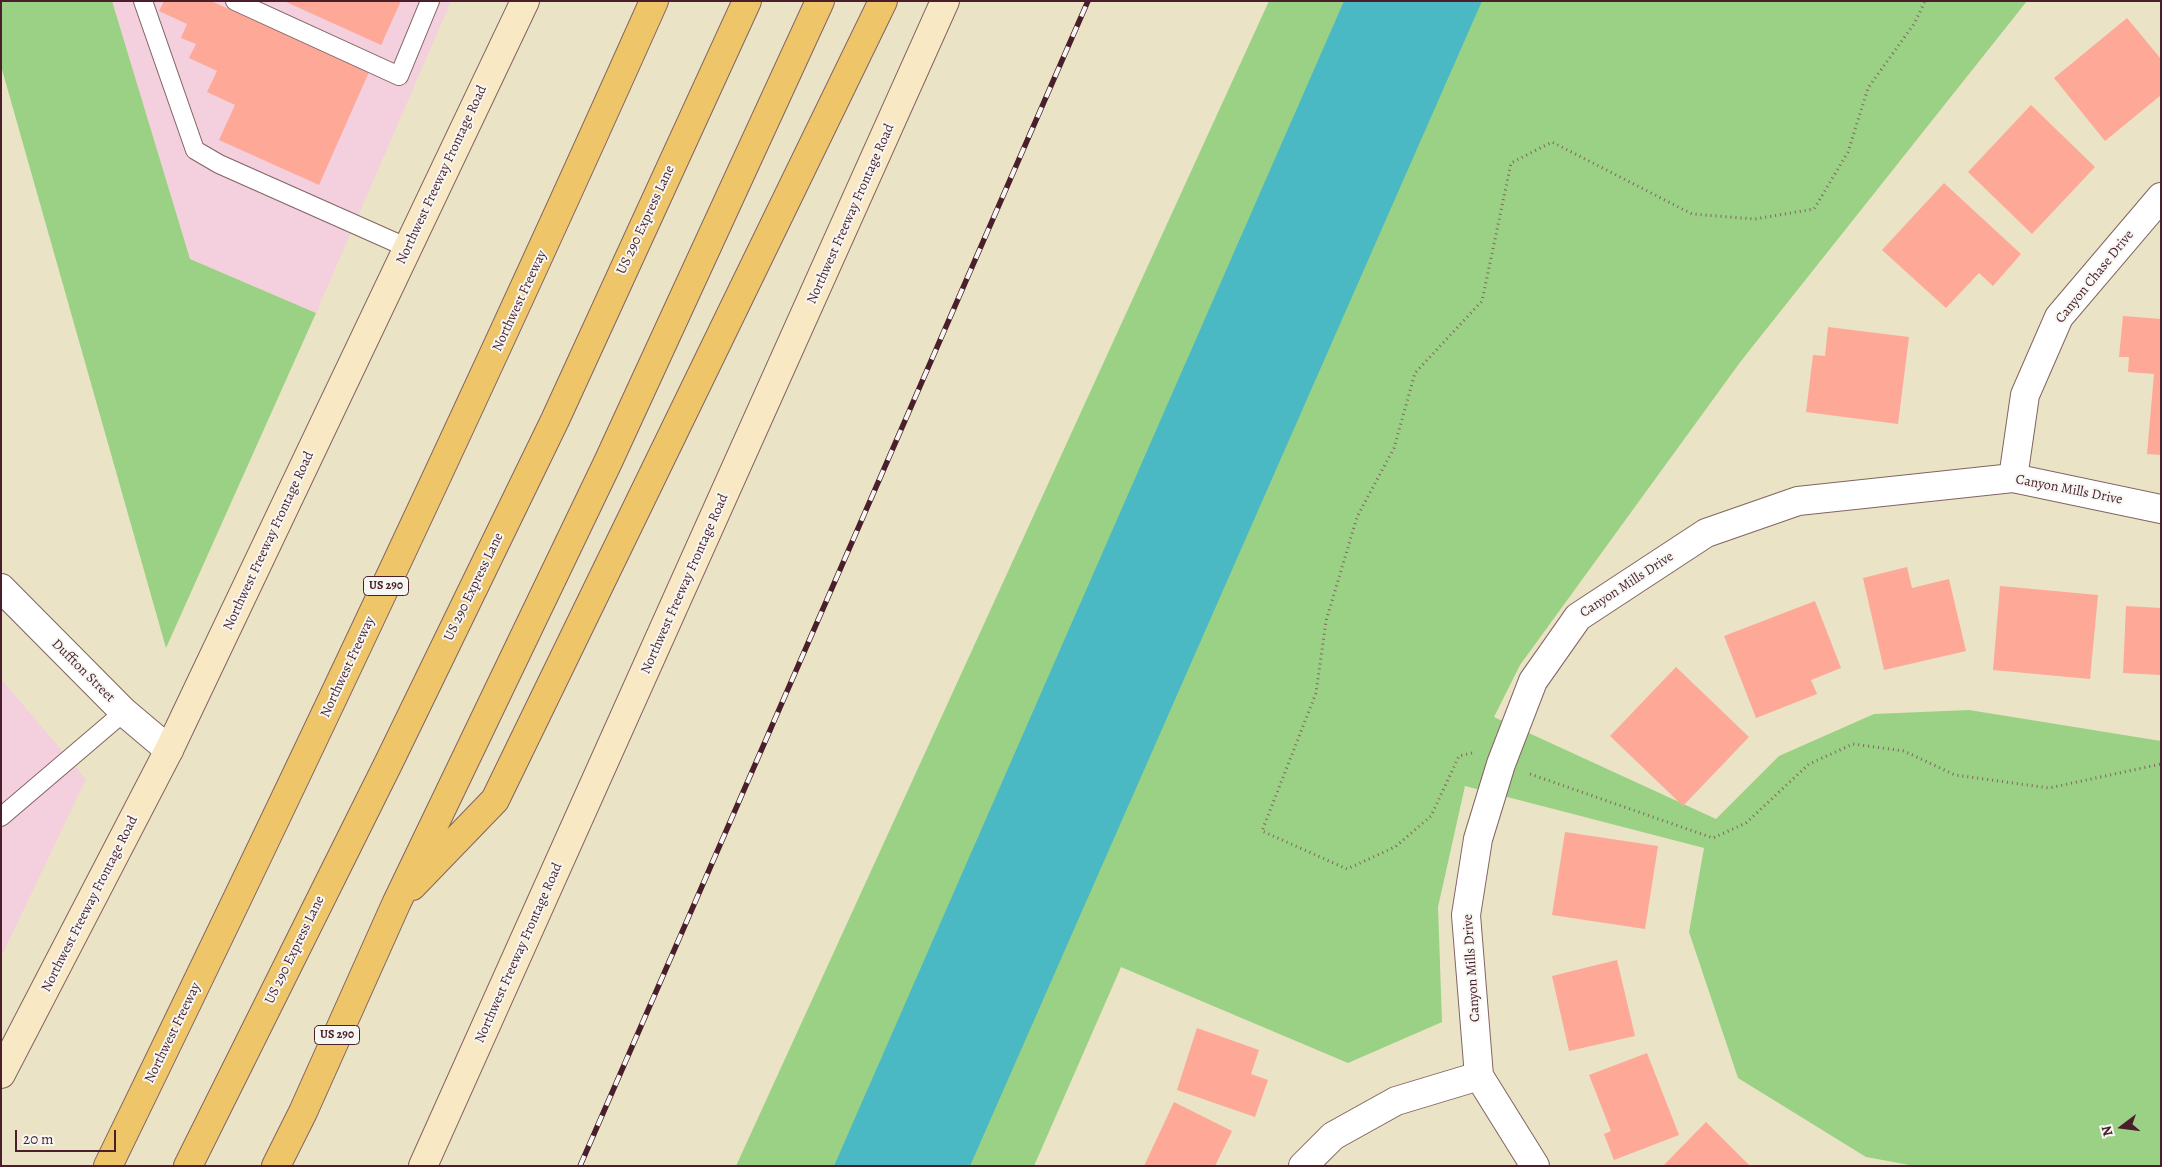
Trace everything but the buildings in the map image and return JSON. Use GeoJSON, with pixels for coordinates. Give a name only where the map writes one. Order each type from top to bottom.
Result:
{"type":"FeatureCollection","features":[{"type":"Feature","properties":{"kind":"highway","name":"Northwest Freeway"},"geometry":{"type":"LineString","coordinates":[[108,1166],[289,793],[425,504],[549,236],[654,1]]}},
{"type":"Feature","properties":{"kind":"highway","name":"US 290 Express Lane"},"geometry":{"type":"LineString","coordinates":[[188,1166],[389,762],[555,420],[747,1]]}},
{"type":"Feature","properties":{"kind":"highway","name":"US 290"},"geometry":{"type":"LineString","coordinates":[[276,1166],[303,1112],[396,904],[608,462],[820,1]]}},
{"type":"Feature","properties":{"kind":"highway"},"geometry":{"type":"LineString","coordinates":[[396,904],[495,800],[883,1]]}},
{"type":"Feature","properties":{"kind":"main road","name":"Northwest Freeway Frontage Road"},"geometry":{"type":"LineString","coordinates":[[1,1074],[169,750],[525,1]]}},
{"type":"Feature","properties":{"kind":"main road","name":"Northwest Freeway Frontage Road"},"geometry":{"type":"LineString","coordinates":[[423,1166],[945,1]]}},
{"type":"Feature","properties":{"kind":"street","name":"Canyon Chase Drive"},"geometry":{"type":"LineString","coordinates":[[2013,478],[2026,395],[2059,317],[2161,197]]}},
{"type":"Feature","properties":{"kind":"street","name":"Canyon Mills Drive"},"geometry":{"type":"LineString","coordinates":[[1535,1166],[1479,1076],[1466,915],[1478,839],[1501,764],[1533,681],[1578,617],[1706,534],[1798,501],[2013,478],[2161,509]]}},
{"type":"Feature","properties":{"kind":"street","name":"Duffton Street"},"geometry":{"type":"LineString","coordinates":[[1,588],[124,712],[169,750]]}},
{"type":"Feature","properties":{"kind":"street"},"geometry":{"type":"LineString","coordinates":[[1303,1166],[1333,1136],[1396,1101],[1479,1076]]}},
{"type":"Feature","properties":{"kind":"lane"},"geometry":{"type":"LineString","coordinates":[[143,1],[195,150],[227,168],[408,248]]}},
{"type":"Feature","properties":{"kind":"lane"},"geometry":{"type":"LineString","coordinates":[[235,1],[398,76],[430,1]]}},
{"type":"Feature","properties":{"kind":"lane"},"geometry":{"type":"LineString","coordinates":[[1,817],[124,712]]}},
{"type":"Feature","properties":{"kind":"path"},"geometry":{"type":"LineString","coordinates":[[1925,1],[1914,24],[1868,88],[1848,152],[1814,210],[1755,219],[1692,214],[1552,142],[1511,163],[1482,301],[1415,373],[1394,448],[1357,517],[1326,621],[1316,693],[1262,832],[1347,869],[1395,847],[1431,816],[1459,756],[1473,753],[1713,838],[1746,823],[1809,764],[1853,744],[1904,751],[1955,776],[2049,788],[2161,764]]}},
{"type":"Feature","properties":{"kind":"shaded area"},"geometry":{"type":"Polygon","coordinates":[[[112,1],[451,1],[316,313],[190,259],[112,1]]]}},
{"type":"Feature","properties":{"kind":"shaded area"},"geometry":{"type":"Polygon","coordinates":[[[1,679],[86,779],[1,957],[1,679]]]}},
{"type":"Feature","properties":{"kind":"green space"},"geometry":{"type":"Polygon","coordinates":[[[1,1],[112,1],[190,259],[316,313],[166,648],[1,66],[1,1]]]}},
{"type":"Feature","properties":{"kind":"green space"},"geometry":{"type":"Polygon","coordinates":[[[1269,1],[2027,1],[1741,361],[1520,665],[1494,717],[1716,819],[1779,756],[1874,714],[1969,710],[2161,741],[2161,1166],[1915,1166],[1866,1157],[1738,1078],[1689,932],[1704,848],[1465,786],[1438,907],[1442,1022],[1348,1063],[1121,967],[1034,1166],[736,1166],[1269,1]]]}},
{"type":"Feature","properties":{"kind":"water"},"geometry":{"type":"Polygon","coordinates":[[[1344,1],[1482,1],[970,1166],[834,1166],[1344,1]]]}},
{"type":"Feature","properties":{"kind":"railway"},"geometry":{"type":"LineString","coordinates":[[580,1166],[1088,1]]}}]}
